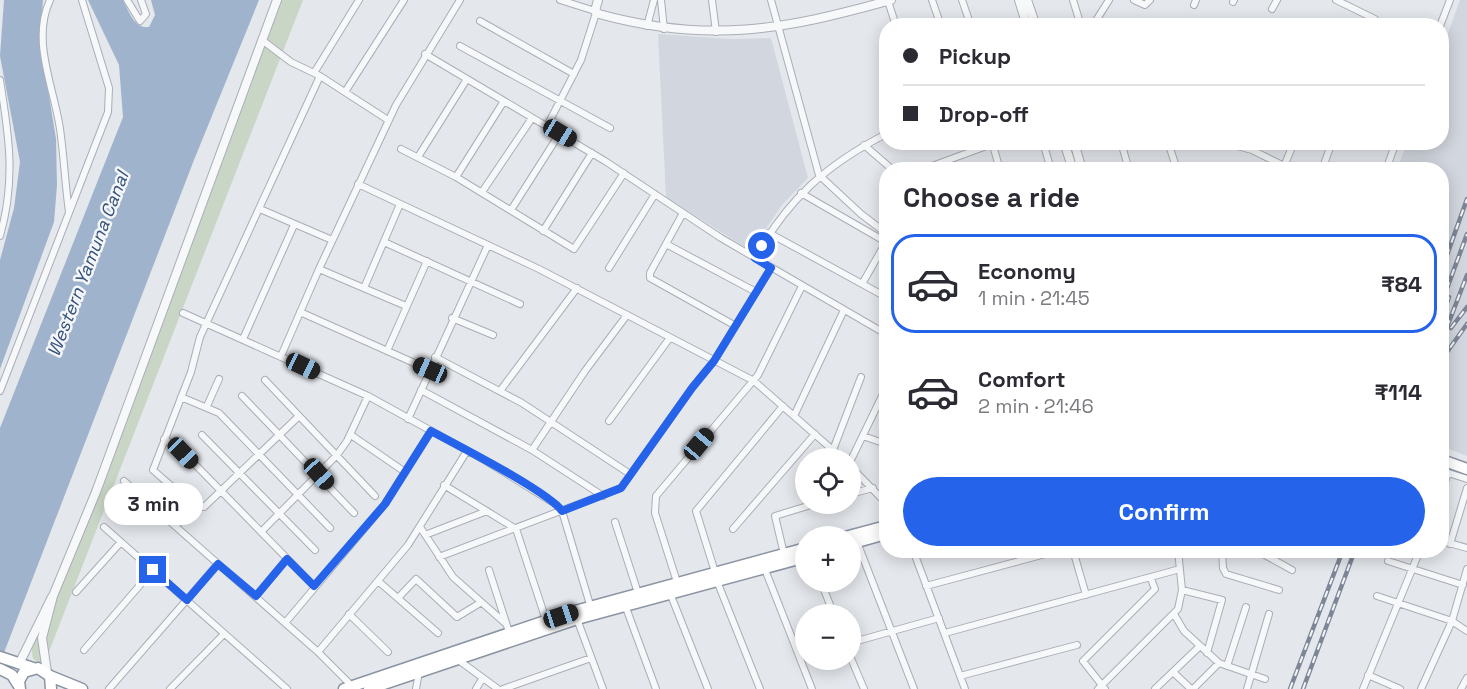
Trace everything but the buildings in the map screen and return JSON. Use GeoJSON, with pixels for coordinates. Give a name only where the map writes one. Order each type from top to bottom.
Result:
{"type":"FeatureCollection","features":[{"type":"Feature","properties":{"kind":"highway"},"geometry":{"type":"LineString","coordinates":[[1449,463],[1467,469]]}},
{"type":"Feature","properties":{"kind":"highway"},"geometry":{"type":"LineString","coordinates":[[861,533],[879,528]]}},
{"type":"Feature","properties":{"kind":"highway"},"geometry":{"type":"LineString","coordinates":[[861,540],[879,536]]}},
{"type":"Feature","properties":{"kind":"highway"},"geometry":{"type":"LineString","coordinates":[[350,688],[507,628],[625,605],[670,593],[795,552]]}},
{"type":"Feature","properties":{"kind":"highway"},"geometry":{"type":"LineString","coordinates":[[371,689],[578,619],[592,610],[638,593],[677,582],[795,560]]}},
{"type":"Feature","properties":{"kind":"highway"},"geometry":{"type":"LineString","coordinates":[[0,657],[10,667],[19,687]]}},
{"type":"Feature","properties":{"kind":"highway"},"geometry":{"type":"LineString","coordinates":[[10,667],[33,668],[82,689]]}},
{"type":"Feature","properties":{"kind":"highway"},"geometry":{"type":"LineString","coordinates":[[19,687],[24,672],[33,668]]}},
{"type":"Feature","properties":{"kind":"highway"},"geometry":{"type":"LineString","coordinates":[[48,674],[51,689]]}},
{"type":"Feature","properties":{"kind":"street"},"geometry":{"type":"LineString","coordinates":[[50,0],[45,16],[43,47],[60,131],[69,214]]}},
{"type":"Feature","properties":{"kind":"street"},"geometry":{"type":"LineString","coordinates":[[0,391],[109,105],[109,88],[82,0]]}},
{"type":"Feature","properties":{"kind":"street"},"geometry":{"type":"LineString","coordinates":[[127,0],[140,21],[146,14],[141,0]]}},
{"type":"Feature","properties":{"kind":"street"},"geometry":{"type":"LineString","coordinates":[[48,674],[42,638],[53,596],[96,492],[277,0]]}},
{"type":"Feature","properties":{"kind":"street"},"geometry":{"type":"LineString","coordinates":[[299,416],[204,507],[193,505],[153,470],[207,322],[260,209],[317,75],[359,0]]}},
{"type":"Feature","properties":{"kind":"street"},"geometry":{"type":"LineString","coordinates":[[345,92],[405,0]]}},
{"type":"Feature","properties":{"kind":"street"},"geometry":{"type":"LineString","coordinates":[[281,356],[388,120],[425,54],[460,0]]}},
{"type":"Feature","properties":{"kind":"street"},"geometry":{"type":"LineString","coordinates":[[560,0],[647,26],[716,32],[777,27],[889,0],[894,18]]}},
{"type":"Feature","properties":{"kind":"street"},"geometry":{"type":"LineString","coordinates":[[547,126],[581,60],[598,0]]}},
{"type":"Feature","properties":{"kind":"street"},"geometry":{"type":"LineString","coordinates":[[647,26],[654,0]]}},
{"type":"Feature","properties":{"kind":"street"},"geometry":{"type":"LineString","coordinates":[[661,0],[664,29]]}},
{"type":"Feature","properties":{"kind":"street"},"geometry":{"type":"LineString","coordinates":[[712,0],[716,32]]}},
{"type":"Feature","properties":{"kind":"street"},"geometry":{"type":"LineString","coordinates":[[932,0],[938,18]]}},
{"type":"Feature","properties":{"kind":"street"},"geometry":{"type":"LineString","coordinates":[[962,0],[968,18]]}},
{"type":"Feature","properties":{"kind":"street"},"geometry":{"type":"LineString","coordinates":[[1019,0],[1025,18]]}},
{"type":"Feature","properties":{"kind":"street"},"geometry":{"type":"LineString","coordinates":[[1028,0],[1034,18]]}},
{"type":"Feature","properties":{"kind":"street"},"geometry":{"type":"LineString","coordinates":[[1073,0],[1079,18]]}},
{"type":"Feature","properties":{"kind":"street"},"geometry":{"type":"LineString","coordinates":[[1098,18],[1108,0]]}},
{"type":"Feature","properties":{"kind":"street"},"geometry":{"type":"LineString","coordinates":[[1134,0],[1145,5],[1150,0]]}},
{"type":"Feature","properties":{"kind":"street"},"geometry":{"type":"LineString","coordinates":[[1272,9],[1277,0]]}},
{"type":"Feature","properties":{"kind":"street"},"geometry":{"type":"LineString","coordinates":[[1336,0],[1373,18]]}},
{"type":"Feature","properties":{"kind":"street"},"geometry":{"type":"LineString","coordinates":[[1443,18],[1450,0]]}},
{"type":"Feature","properties":{"kind":"street"},"geometry":{"type":"LineString","coordinates":[[773,1],[777,27],[819,175],[879,228]]}},
{"type":"Feature","properties":{"kind":"street"},"geometry":{"type":"LineString","coordinates":[[480,21],[574,74]]}},
{"type":"Feature","properties":{"kind":"street"},"geometry":{"type":"LineString","coordinates":[[262,40],[285,58],[317,75],[388,120]]}},
{"type":"Feature","properties":{"kind":"street"},"geometry":{"type":"LineString","coordinates":[[460,46],[610,128]]}},
{"type":"Feature","properties":{"kind":"street"},"geometry":{"type":"LineString","coordinates":[[425,54],[560,133],[771,268],[879,330]]}},
{"type":"Feature","properties":{"kind":"street"},"geometry":{"type":"LineString","coordinates":[[418,157],[467,79]]}},
{"type":"Feature","properties":{"kind":"street"},"geometry":{"type":"LineString","coordinates":[[0,80],[8,128],[11,174],[8,204],[0,236]]}},
{"type":"Feature","properties":{"kind":"street"},"geometry":{"type":"LineString","coordinates":[[456,177],[504,101]]}},
{"type":"Feature","properties":{"kind":"street"},"geometry":{"type":"LineString","coordinates":[[482,192],[532,118]]}},
{"type":"Feature","properties":{"kind":"street"},"geometry":{"type":"LineString","coordinates":[[511,210],[560,133]]}},
{"type":"Feature","properties":{"kind":"street"},"geometry":{"type":"LineString","coordinates":[[755,258],[769,233],[801,193],[819,175],[879,138]]}},
{"type":"Feature","properties":{"kind":"street"},"geometry":{"type":"LineString","coordinates":[[864,146],[883,162]]}},
{"type":"Feature","properties":{"kind":"street"},"geometry":{"type":"LineString","coordinates":[[401,149],[456,177],[576,249],[624,173]]}},
{"type":"Feature","properties":{"kind":"street"},"geometry":{"type":"LineString","coordinates":[[942,162],[974,150]]}},
{"type":"Feature","properties":{"kind":"street"},"geometry":{"type":"LineString","coordinates":[[1252,150],[1273,162]]}},
{"type":"Feature","properties":{"kind":"street"},"geometry":{"type":"LineString","coordinates":[[543,231],[592,153]]}},
{"type":"Feature","properties":{"kind":"street"},"geometry":{"type":"LineString","coordinates":[[358,184],[577,288],[669,339],[754,381],[831,448]]}},
{"type":"Feature","properties":{"kind":"street"},"geometry":{"type":"LineString","coordinates":[[801,193],[879,238]]}},
{"type":"Feature","properties":{"kind":"street"},"geometry":{"type":"LineString","coordinates":[[609,268],[656,194]]}},
{"type":"Feature","properties":{"kind":"street"},"geometry":{"type":"LineString","coordinates":[[364,288],[400,204]]}},
{"type":"Feature","properties":{"kind":"street"},"geometry":{"type":"LineString","coordinates":[[260,209],[332,240]]}},
{"type":"Feature","properties":{"kind":"street"},"geometry":{"type":"LineString","coordinates":[[683,213],[650,273],[650,278],[734,325]]}},
{"type":"Feature","properties":{"kind":"street"},"geometry":{"type":"LineString","coordinates":[[243,339],[294,225]]}},
{"type":"Feature","properties":{"kind":"street"},"geometry":{"type":"LineString","coordinates":[[769,233],[879,293]]}},
{"type":"Feature","properties":{"kind":"street"},"geometry":{"type":"LineString","coordinates":[[384,242],[520,304]]}},
{"type":"Feature","properties":{"kind":"street"},"geometry":{"type":"LineString","coordinates":[[408,419],[452,318],[488,244]]}},
{"type":"Feature","properties":{"kind":"street"},"geometry":{"type":"LineString","coordinates":[[666,244],[756,292]]}},
{"type":"Feature","properties":{"kind":"street"},"geometry":{"type":"LineString","coordinates":[[862,284],[879,254]]}},
{"type":"Feature","properties":{"kind":"street"},"geometry":{"type":"LineString","coordinates":[[387,351],[427,261]]}},
{"type":"Feature","properties":{"kind":"street"},"geometry":{"type":"LineString","coordinates":[[439,557],[621,488],[714,361],[771,268]]}},
{"type":"Feature","properties":{"kind":"street"},"geometry":{"type":"LineString","coordinates":[[319,269],[406,306]]}},
{"type":"Feature","properties":{"kind":"street"},"geometry":{"type":"LineString","coordinates":[[677,582],[655,513],[656,496],[754,381],[802,286]]}},
{"type":"Feature","properties":{"kind":"street"},"geometry":{"type":"LineString","coordinates":[[501,391],[577,288]]}},
{"type":"Feature","properties":{"kind":"street"},"geometry":{"type":"LineString","coordinates":[[794,416],[844,310]]}},
{"type":"Feature","properties":{"kind":"street"},"geometry":{"type":"LineString","coordinates":[[300,312],[430,370]]}},
{"type":"Feature","properties":{"kind":"street"},"geometry":{"type":"LineString","coordinates":[[183,313],[368,396],[467,450],[552,502],[562,511],[592,610]]}},
{"type":"Feature","properties":{"kind":"street"},"geometry":{"type":"LineString","coordinates":[[532,450],[550,421],[627,315]]}},
{"type":"Feature","properties":{"kind":"street"},"geometry":{"type":"LineString","coordinates":[[452,318],[493,335]]}},
{"type":"Feature","properties":{"kind":"street"},"geometry":{"type":"LineString","coordinates":[[609,421],[669,339]]}},
{"type":"Feature","properties":{"kind":"street"},"geometry":{"type":"LineString","coordinates":[[435,357],[501,391],[630,474]]}},
{"type":"Feature","properties":{"kind":"street"},"geometry":{"type":"LineString","coordinates":[[834,448],[861,377]]}},
{"type":"Feature","properties":{"kind":"street"},"geometry":{"type":"LineString","coordinates":[[207,406],[219,379]]}},
{"type":"Feature","properties":{"kind":"street"},"geometry":{"type":"LineString","coordinates":[[265,380],[375,496]]}},
{"type":"Feature","properties":{"kind":"street"},"geometry":{"type":"LineString","coordinates":[[421,390],[532,450],[603,496]]}},
{"type":"Feature","properties":{"kind":"street"},"geometry":{"type":"LineString","coordinates":[[242,396],[354,513]]}},
{"type":"Feature","properties":{"kind":"street"},"geometry":{"type":"LineString","coordinates":[[261,532],[337,455],[351,435],[368,396]]}},
{"type":"Feature","properties":{"kind":"street"},"geometry":{"type":"LineString","coordinates":[[181,397],[219,413],[330,528]]}},
{"type":"Feature","properties":{"kind":"street"},"geometry":{"type":"LineString","coordinates":[[857,448],[879,402]]}},
{"type":"Feature","properties":{"kind":"street"},"geometry":{"type":"LineString","coordinates":[[760,689],[716,576],[696,511],[783,406]]}},
{"type":"Feature","properties":{"kind":"street"},"geometry":{"type":"LineString","coordinates":[[285,623],[385,504],[431,431]]}},
{"type":"Feature","properties":{"kind":"street"},"geometry":{"type":"LineString","coordinates":[[733,529],[814,434]]}},
{"type":"Feature","properties":{"kind":"street"},"geometry":{"type":"LineString","coordinates":[[202,435],[315,550]]}},
{"type":"Feature","properties":{"kind":"street"},"geometry":{"type":"LineString","coordinates":[[351,435],[405,472]]}},
{"type":"Feature","properties":{"kind":"street"},"geometry":{"type":"LineString","coordinates":[[863,436],[879,442]]}},
{"type":"Feature","properties":{"kind":"street"},"geometry":{"type":"LineString","coordinates":[[164,438],[180,449],[314,586]]}},
{"type":"Feature","properties":{"kind":"street"},"geometry":{"type":"LineString","coordinates":[[318,652],[420,527],[467,450]]}},
{"type":"Feature","properties":{"kind":"street"},"geometry":{"type":"LineString","coordinates":[[1449,473],[1467,479]]}},
{"type":"Feature","properties":{"kind":"street"},"geometry":{"type":"LineString","coordinates":[[861,475],[879,495]]}},
{"type":"Feature","properties":{"kind":"street"},"geometry":{"type":"LineString","coordinates":[[124,481],[318,652],[350,688]]}},
{"type":"Feature","properties":{"kind":"street"},"geometry":{"type":"LineString","coordinates":[[444,485],[516,529],[546,620]]}},
{"type":"Feature","properties":{"kind":"street"},"geometry":{"type":"LineString","coordinates":[[861,491],[873,488]]}},
{"type":"Feature","properties":{"kind":"street"},"geometry":{"type":"LineString","coordinates":[[1467,488],[1450,544],[1467,549]]}},
{"type":"Feature","properties":{"kind":"street"},"geometry":{"type":"LineString","coordinates":[[176,526],[193,505]]}},
{"type":"Feature","properties":{"kind":"street"},"geometry":{"type":"LineString","coordinates":[[784,554],[775,516],[795,510]]}},
{"type":"Feature","properties":{"kind":"street"},"geometry":{"type":"LineString","coordinates":[[425,535],[487,511]]}},
{"type":"Feature","properties":{"kind":"street"},"geometry":{"type":"LineString","coordinates":[[615,522],[638,593]]}},
{"type":"Feature","properties":{"kind":"street"},"geometry":{"type":"LineString","coordinates":[[105,527],[286,689]]}},
{"type":"Feature","properties":{"kind":"street"},"geometry":{"type":"LineString","coordinates":[[420,527],[439,557],[480,603],[507,628]]}},
{"type":"Feature","properties":{"kind":"street"},"geometry":{"type":"LineString","coordinates":[[76,592],[121,542]]}},
{"type":"Feature","properties":{"kind":"street"},"geometry":{"type":"LineString","coordinates":[[916,558],[965,689]]}},
{"type":"Feature","properties":{"kind":"street"},"geometry":{"type":"LineString","coordinates":[[926,586],[1030,558]]}},
{"type":"Feature","properties":{"kind":"street"},"geometry":{"type":"LineString","coordinates":[[1075,558],[1086,595]]}},
{"type":"Feature","properties":{"kind":"street"},"geometry":{"type":"LineString","coordinates":[[1151,579],[1155,589],[1083,660],[1083,664],[1101,688],[1174,614],[1182,590],[1179,558]]}},
{"type":"Feature","properties":{"kind":"street"},"geometry":{"type":"LineString","coordinates":[[1222,558],[1226,574],[1279,590]]}},
{"type":"Feature","properties":{"kind":"street"},"geometry":{"type":"LineString","coordinates":[[1271,558],[1293,570]]}},
{"type":"Feature","properties":{"kind":"street"},"geometry":{"type":"LineString","coordinates":[[1363,689],[1417,558]]}},
{"type":"Feature","properties":{"kind":"street"},"geometry":{"type":"LineString","coordinates":[[256,596],[287,559]]}},
{"type":"Feature","properties":{"kind":"street"},"geometry":{"type":"LineString","coordinates":[[861,559],[914,689]]}},
{"type":"Feature","properties":{"kind":"street"},"geometry":{"type":"LineString","coordinates":[[1388,561],[1463,585]]}},
{"type":"Feature","properties":{"kind":"street"},"geometry":{"type":"LineString","coordinates":[[109,689],[218,564]]}},
{"type":"Feature","properties":{"kind":"street"},"geometry":{"type":"LineString","coordinates":[[764,567],[812,689]]}},
{"type":"Feature","properties":{"kind":"street"},"geometry":{"type":"LineString","coordinates":[[945,633],[1151,579],[1180,569]]}},
{"type":"Feature","properties":{"kind":"street"},"geometry":{"type":"LineString","coordinates":[[1421,689],[1452,621],[1467,569]]}},
{"type":"Feature","properties":{"kind":"street"},"geometry":{"type":"LineString","coordinates":[[84,650],[153,570]]}},
{"type":"Feature","properties":{"kind":"street"},"geometry":{"type":"LineString","coordinates":[[489,570],[507,628]]}},
{"type":"Feature","properties":{"kind":"street"},"geometry":{"type":"LineString","coordinates":[[398,598],[416,579],[457,617],[480,603]]}},
{"type":"Feature","properties":{"kind":"street"},"geometry":{"type":"LineString","coordinates":[[378,581],[438,633]]}},
{"type":"Feature","properties":{"kind":"street"},"geometry":{"type":"LineString","coordinates":[[1182,590],[1221,599],[1207,653]]}},
{"type":"Feature","properties":{"kind":"street"},"geometry":{"type":"LineString","coordinates":[[670,593],[708,689]]}},
{"type":"Feature","properties":{"kind":"street"},"geometry":{"type":"LineString","coordinates":[[10,667],[46,604],[53,596]]}},
{"type":"Feature","properties":{"kind":"street"},"geometry":{"type":"LineString","coordinates":[[1377,596],[1452,621],[1467,631]]}},
{"type":"Feature","properties":{"kind":"street"},"geometry":{"type":"LineString","coordinates":[[625,605],[656,689]]}},
{"type":"Feature","properties":{"kind":"street"},"geometry":{"type":"LineString","coordinates":[[1227,666],[1246,607]]}},
{"type":"Feature","properties":{"kind":"street"},"geometry":{"type":"LineString","coordinates":[[349,614],[388,652]]}},
{"type":"Feature","properties":{"kind":"street"},"geometry":{"type":"LineString","coordinates":[[1174,614],[1184,631],[1219,663],[1265,679]]}},
{"type":"Feature","properties":{"kind":"street"},"geometry":{"type":"LineString","coordinates":[[1247,689],[1269,614]]}},
{"type":"Feature","properties":{"kind":"street"},"geometry":{"type":"LineString","coordinates":[[861,640],[939,618]]}},
{"type":"Feature","properties":{"kind":"street"},"geometry":{"type":"LineString","coordinates":[[578,619],[603,689]]}},
{"type":"Feature","properties":{"kind":"street"},"geometry":{"type":"LineString","coordinates":[[170,689],[224,634]]}},
{"type":"Feature","properties":{"kind":"street"},"geometry":{"type":"LineString","coordinates":[[960,676],[1077,645]]}},
{"type":"Feature","properties":{"kind":"street"},"geometry":{"type":"LineString","coordinates":[[1155,689],[1200,646]]}},
{"type":"Feature","properties":{"kind":"street"},"geometry":{"type":"LineString","coordinates":[[503,689],[591,658]]}},
{"type":"Feature","properties":{"kind":"street"},"geometry":{"type":"LineString","coordinates":[[456,659],[498,689]]}},
{"type":"Feature","properties":{"kind":"street"},"geometry":{"type":"LineString","coordinates":[[1173,672],[1192,689],[1219,663]]}},
{"type":"Feature","properties":{"kind":"street"},"geometry":{"type":"LineString","coordinates":[[856,670],[864,689]]}},
{"type":"Feature","properties":{"kind":"street"},"geometry":{"type":"LineString","coordinates":[[416,689],[419,671]]}},
{"type":"Feature","properties":{"kind":"street"},"geometry":{"type":"LineString","coordinates":[[1368,675],[1400,689]]}},
{"type":"Feature","properties":{"kind":"street"},"geometry":{"type":"LineString","coordinates":[[1461,689],[1467,678]]}},
{"type":"Feature","properties":{"kind":"street"},"geometry":{"type":"LineString","coordinates":[[476,689],[482,679]]}},
{"type":"Feature","properties":{"kind":"street"},"geometry":{"type":"LineString","coordinates":[[1384,682],[1389,689]]}},
{"type":"Feature","properties":{"kind":"shaded area"},"geometry":{"type":"Polygon","coordinates":[[[1460,0],[1467,0],[1467,456],[1449,449],[1449,162],[1400,162],[1404,150],[1449,150],[1449,31],[1460,0]]]}},
{"type":"Feature","properties":{"kind":"shaded area"},"geometry":{"type":"Polygon","coordinates":[[[658,34],[731,39],[771,38],[808,178],[782,205],[751,251],[666,197],[658,34]]]}},
{"type":"Feature","properties":{"kind":"green space"},"geometry":{"type":"Polygon","coordinates":[[[282,0],[303,0],[43,667],[33,659],[31,645],[282,0]]]}},
{"type":"Feature","properties":{"kind":"water"},"geometry":{"type":"Polygon","coordinates":[[[4,0],[43,0],[40,40],[56,139],[57,185],[54,222],[0,369],[0,260],[14,208],[20,162],[0,56],[4,0]]]}},
{"type":"Feature","properties":{"kind":"water","name":"Western Yamuna Canal"},"geometry":{"type":"Polygon","coordinates":[[[88,0],[123,0],[136,22],[149,27],[155,15],[151,0],[259,0],[194,160],[0,663],[0,428],[123,117],[119,65],[88,0]]]}},
{"type":"Feature","properties":{"kind":"railway"},"geometry":{"type":"LineString","coordinates":[[1449,249],[1467,199]]}},
{"type":"Feature","properties":{"kind":"railway"},"geometry":{"type":"LineString","coordinates":[[1449,283],[1467,234]]}},
{"type":"Feature","properties":{"kind":"railway"},"geometry":{"type":"LineString","coordinates":[[1449,322],[1467,275]]}},
{"type":"Feature","properties":{"kind":"railway"},"geometry":{"type":"LineString","coordinates":[[1451,328],[1467,307]]}},
{"type":"Feature","properties":{"kind":"railway"},"geometry":{"type":"LineString","coordinates":[[1449,349],[1467,324]]}},
{"type":"Feature","properties":{"kind":"railway"},"geometry":{"type":"LineString","coordinates":[[1290,689],[1340,558]]}},
{"type":"Feature","properties":{"kind":"railway"},"geometry":{"type":"LineString","coordinates":[[1303,689],[1352,558]]}},
{"type":"Feature","properties":{"kind":"route"},"geometry":{"type":"LineString","coordinates":[[153,570],[187,600],[218,564],[256,596],[287,559],[314,586],[385,504],[431,431],[486,461],[557,505],[562,511],[619,490],[714,361],[771,268],[755,258],[762,246]]}}]}
